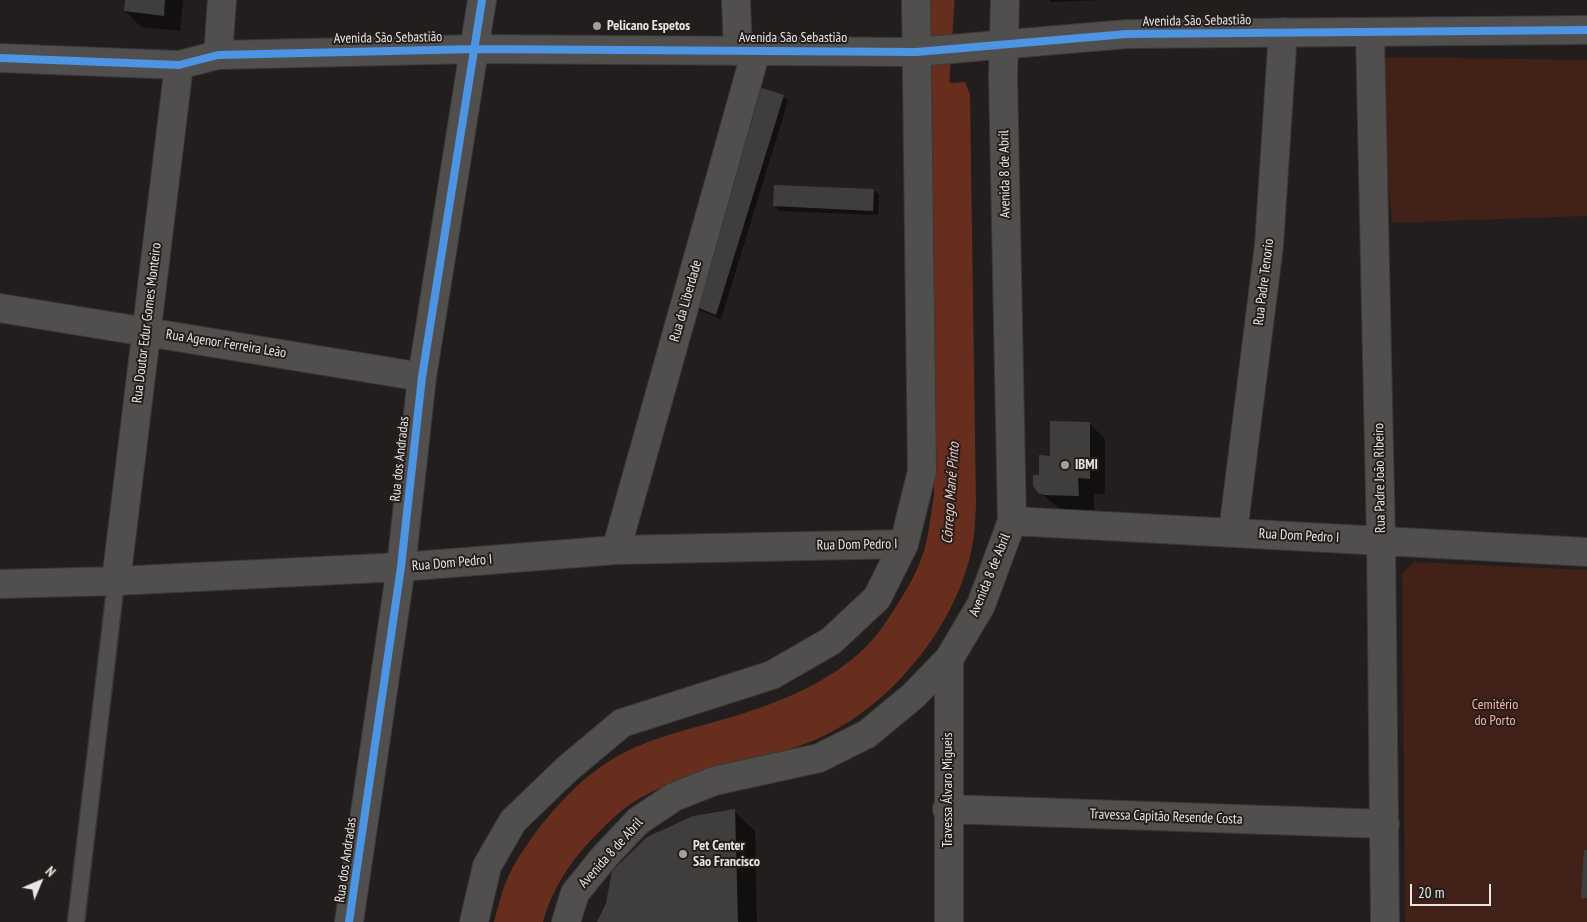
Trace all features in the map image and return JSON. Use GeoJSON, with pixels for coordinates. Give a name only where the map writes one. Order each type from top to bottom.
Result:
{"type":"FeatureCollection","features":[{"type":"Feature","properties":{"kind":"street"},"geometry":{"type":"LineString","coordinates":[[218,55],[222,0]]}},
{"type":"Feature","properties":{"kind":"street","name":"Rua dos Andradas"},"geometry":{"type":"LineString","coordinates":[[349,922],[401,567],[422,377],[482,0]]}},
{"type":"Feature","properties":{"kind":"street","name":"Rua da Liberdade"},"geometry":{"type":"LineString","coordinates":[[616,550],[747,51],[736,0]]}},
{"type":"Feature","properties":{"kind":"street"},"geometry":{"type":"LineString","coordinates":[[474,922],[487,866],[513,822],[567,769],[622,723],[772,675],[830,641],[877,598],[904,544],[922,471],[922,52],[916,0]]}},
{"type":"Feature","properties":{"kind":"street","name":"Avenida 8 de Abril"},"geometry":{"type":"LineString","coordinates":[[566,922],[575,893],[605,856],[638,821],[674,797],[714,781],[819,758],[867,734],[913,696],[949,659],[981,604],[1012,521],[1003,76],[1000,45],[1005,0]]}},
{"type":"Feature","properties":{"kind":"street","name":"Avenida São Sebastião"},"geometry":{"type":"LineString","coordinates":[[0,58],[179,65],[218,55],[475,49],[922,52],[1127,34],[1587,30]]}},
{"type":"Feature","properties":{"kind":"street","name":"Rua Padre Tenorio"},"geometry":{"type":"LineString","coordinates":[[1233,532],[1269,245],[1283,32]]}},
{"type":"Feature","properties":{"kind":"street","name":"Rua Padre João Ribeiro"},"geometry":{"type":"LineString","coordinates":[[1370,33],[1381,540],[1385,922]]}},
{"type":"Feature","properties":{"kind":"street","name":"Rua Doutor Edur Gomes Monteiro"},"geometry":{"type":"LineString","coordinates":[[116,581],[179,65]]}},
{"type":"Feature","properties":{"kind":"street","name":"Rua Agenor Ferreira Leão"},"geometry":{"type":"LineString","coordinates":[[0,308],[422,377]]}},
{"type":"Feature","properties":{"kind":"street","name":"Rua Dom Pedro I"},"geometry":{"type":"LineString","coordinates":[[1012,521],[1587,552]]}},
{"type":"Feature","properties":{"kind":"street","name":"Rua Dom Pedro I"},"geometry":{"type":"LineString","coordinates":[[0,584],[116,581],[401,567],[616,550],[904,544]]}},
{"type":"Feature","properties":{"kind":"street","name":"Travessa Álvaro Migueis"},"geometry":{"type":"LineString","coordinates":[[949,659],[949,922]]}},
{"type":"Feature","properties":{"kind":"street","name":"Travessa Capitão Resende Costa"},"geometry":{"type":"LineString","coordinates":[[948,809],[1384,824]]}},
{"type":"Feature","properties":{"kind":"lane"},"geometry":{"type":"LineString","coordinates":[[76,922],[116,581]]}},
{"type":"Feature","properties":{"kind":"green space"},"geometry":{"type":"Polygon","coordinates":[[[1388,57],[1587,60],[1587,216],[1392,223],[1377,67],[1388,57]]]}},
{"type":"Feature","properties":{"kind":"green space","name":"Cemitério do Porto"},"geometry":{"type":"Polygon","coordinates":[[[1414,562],[1587,570],[1587,922],[1405,922],[1402,574],[1414,562]]]}},
{"type":"Feature","properties":{"kind":"water"},"geometry":{"type":"Polygon","coordinates":[[[965,82],[970,94],[976,506],[973,542],[965,574],[940,628],[923,653],[903,676],[882,697],[859,715],[811,742],[758,759],[677,781],[629,805],[590,841],[568,869],[551,899],[543,922],[494,922],[507,880],[528,843],[553,811],[581,782],[596,770],[627,751],[661,737],[733,717],[767,705],[803,690],[837,671],[866,647],[878,633],[909,585],[924,551],[934,495],[930,85],[965,82]]]}},
{"type":"Feature","properties":{"kind":"building"},"geometry":{"type":"Polygon","coordinates":[[[125,0],[165,0],[164,16],[124,11],[125,0]]]}},
{"type":"Feature","properties":{"kind":"building"},"geometry":{"type":"Polygon","coordinates":[[[759,87],[784,95],[716,315],[694,306],[759,87]]]}},
{"type":"Feature","properties":{"kind":"building"},"geometry":{"type":"Polygon","coordinates":[[[774,185],[874,189],[873,211],[773,206],[774,185]]]}},
{"type":"Feature","properties":{"kind":"building","name":"IBMI"},"geometry":{"type":"Polygon","coordinates":[[[1050,421],[1090,422],[1090,479],[1078,478],[1079,496],[1044,495],[1038,493],[1033,486],[1033,475],[1039,475],[1039,455],[1050,456],[1050,421]]]}},
{"type":"Feature","properties":{"kind":"building","name":"Pet Center São Francisco"},"geometry":{"type":"Polygon","coordinates":[[[735,809],[738,922],[597,922],[606,903],[612,871],[647,837],[693,816],[735,809]]]}},
{"type":"Feature","properties":{"kind":"building"},"geometry":{"type":"Polygon","coordinates":[[[1584,850],[1587,850],[1587,898],[1581,898],[1584,850]]]}},
{"type":"Feature","properties":{"kind":"waterway","name":"Córrego Mané Pinto"},"geometry":{"type":"LineString","coordinates":[[938,123],[935,80],[940,0]]}},
{"type":"Feature","properties":{"kind":"cycle path"},"geometry":{"type":"LineString","coordinates":[[349,922],[401,567],[422,377],[482,0]]}},
{"type":"Feature","properties":{"kind":"cycle path"},"geometry":{"type":"LineString","coordinates":[[0,58],[179,65],[218,55],[475,49],[916,52],[1127,34],[1587,30]]}},
{"type":"Feature","properties":{"kind":"place","name":"Pelicano Espetos"},"geometry":{"type":"Point","coordinates":[597,26]}},
{"type":"Feature","properties":{"kind":"place","name":"IBMI"},"geometry":{"type":"Point","coordinates":[1065,465]}},
{"type":"Feature","properties":{"kind":"place","name":"Pet Center São Francisco"},"geometry":{"type":"Point","coordinates":[683,854]}}]}
